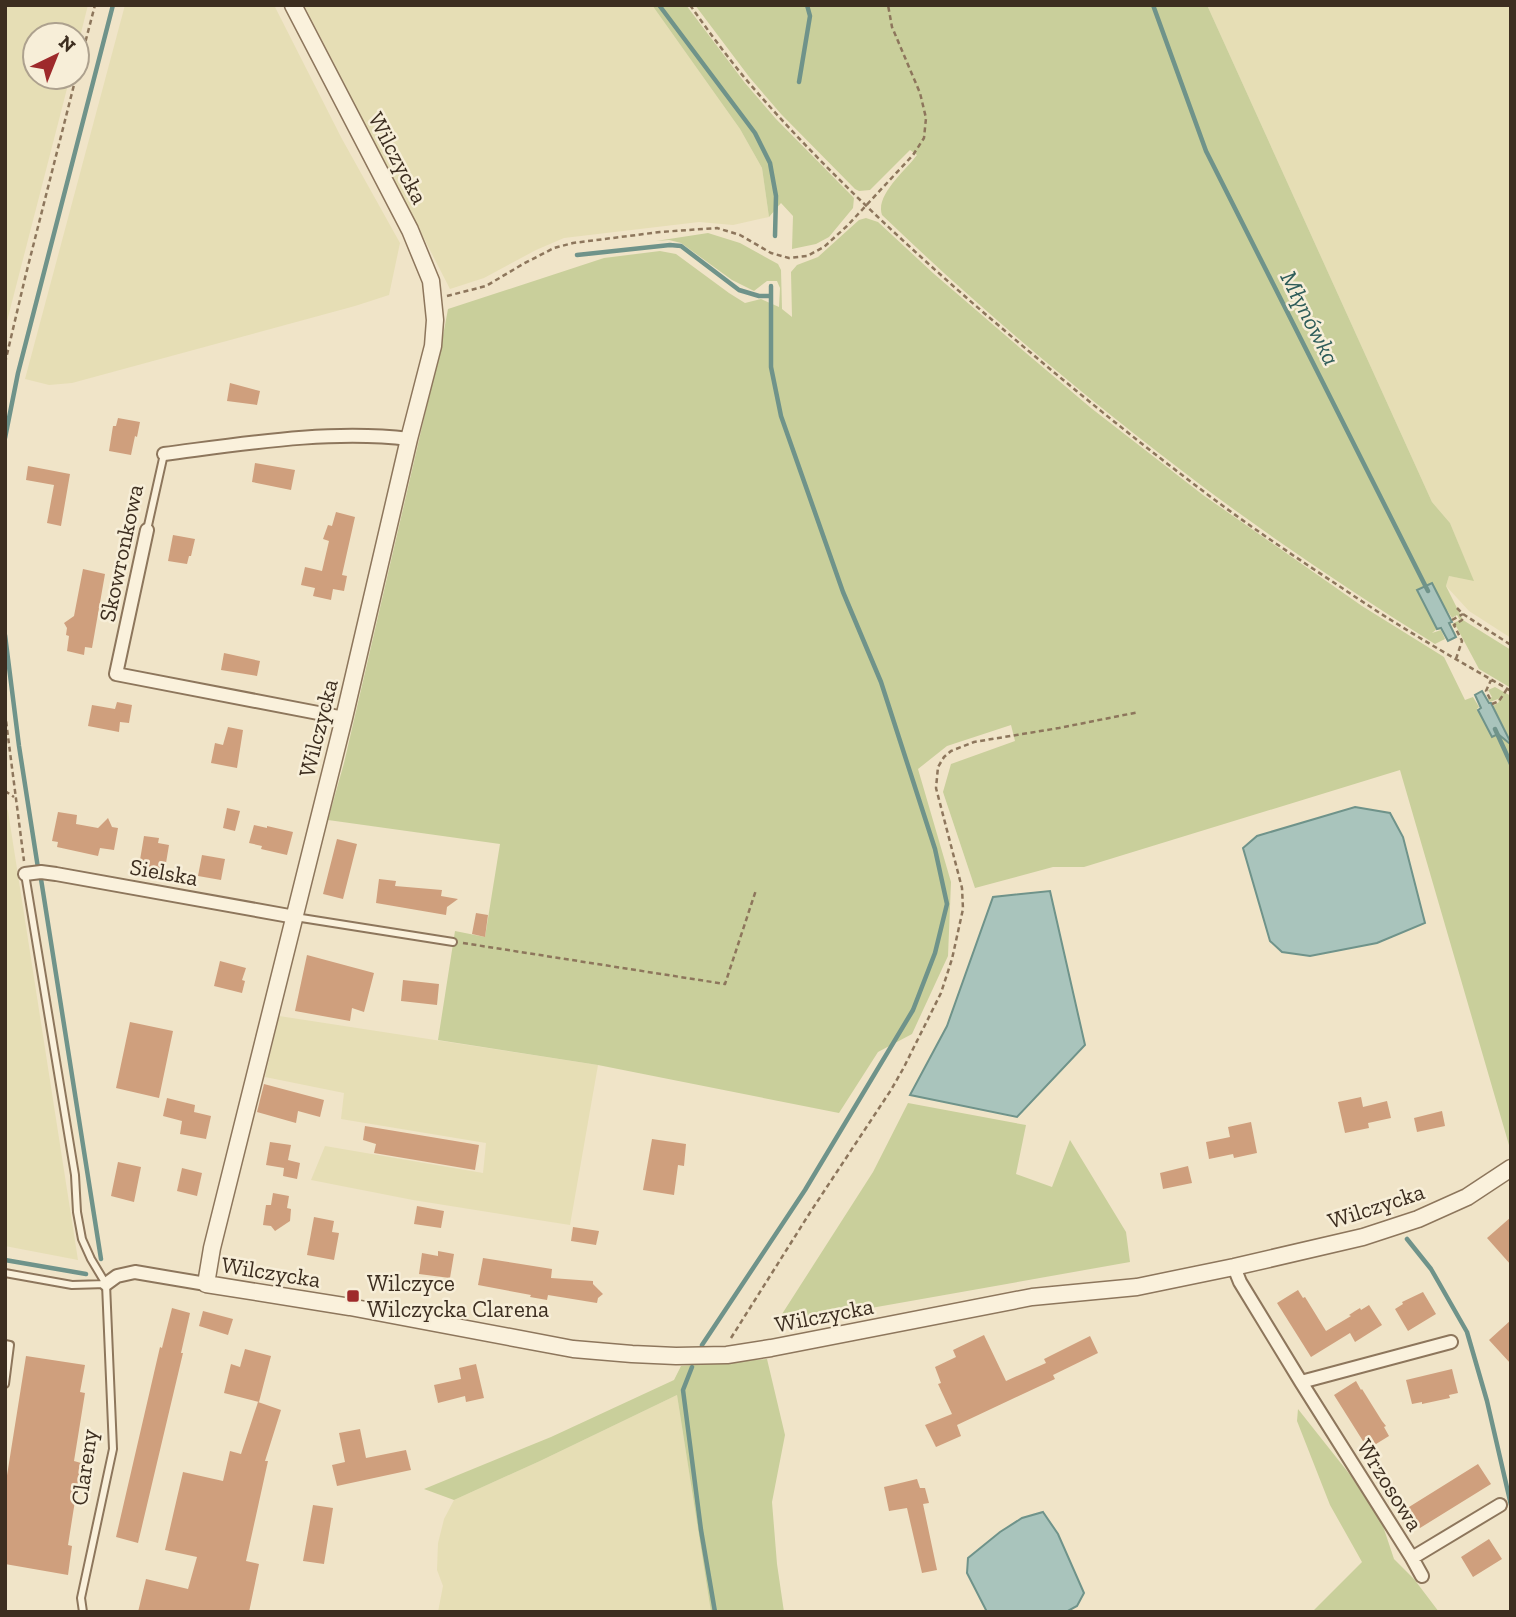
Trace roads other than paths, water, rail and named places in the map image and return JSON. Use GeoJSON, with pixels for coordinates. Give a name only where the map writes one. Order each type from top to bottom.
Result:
{"type":"FeatureCollection","features":[{"type":"Feature","properties":{"kind":"street","name":"Wilczycka"},"geometry":{"type":"LineString","coordinates":[[293,5],[426,265],[431,281],[435,320],[433,346],[344,719],[212,1248],[206,1284],[350,1307],[573,1349],[676,1356],[727,1354],[771,1348],[1032,1297],[1137,1287],[1363,1237],[1418,1219],[1467,1197],[1511,1168]]}},
{"type":"Feature","properties":{"kind":"street","name":"Skowronkowa"},"geometry":{"type":"LineString","coordinates":[[164,454],[263,441],[390,436],[409,439]]}},
{"type":"Feature","properties":{"kind":"street","name":"Skowronkowa"},"geometry":{"type":"LineString","coordinates":[[147,530],[116,674],[344,719]]}},
{"type":"Feature","properties":{"kind":"street","name":"Sielska"},"geometry":{"type":"LineString","coordinates":[[25,874],[56,874],[295,917]]}},
{"type":"Feature","properties":{"kind":"street","name":"Wrzosowa"},"geometry":{"type":"LineString","coordinates":[[1234,1267],[1240,1282],[1301,1382],[1412,1558],[1500,1505]]}},
{"type":"Feature","properties":{"kind":"street"},"geometry":{"type":"LineString","coordinates":[[106,1284],[117,1276],[135,1272],[206,1284]]}},
{"type":"Feature","properties":{"kind":"street"},"geometry":{"type":"LineString","coordinates":[[1301,1382],[1451,1342]]}},
{"type":"Feature","properties":{"kind":"street"},"geometry":{"type":"LineString","coordinates":[[1412,1558],[1422,1576]]}},
{"type":"Feature","properties":{"kind":"lane","name":"Skowronkowa"},"geometry":{"type":"LineString","coordinates":[[147,530],[164,454]]}},
{"type":"Feature","properties":{"kind":"lane"},"geometry":{"type":"LineString","coordinates":[[5,1273],[72,1285],[106,1284],[82,1239],[75,1175],[25,874]]}},
{"type":"Feature","properties":{"kind":"lane"},"geometry":{"type":"LineString","coordinates":[[295,917],[453,942]]}},
{"type":"Feature","properties":{"kind":"lane","name":"Clareny"},"geometry":{"type":"LineString","coordinates":[[83,1612],[81,1598],[113,1449],[106,1284]]}},
{"type":"Feature","properties":{"kind":"lane"},"geometry":{"type":"LineString","coordinates":[[5,1344],[10,1345],[5,1384]]}},
{"type":"Feature","properties":{"kind":"water"},"geometry":{"type":"Polygon","coordinates":[[[1432,583],[1452,622],[1449,623],[1456,637],[1448,641],[1441,628],[1437,629],[1417,590],[1432,583]]]}},
{"type":"Feature","properties":{"kind":"water"},"geometry":{"type":"Polygon","coordinates":[[[1482,691],[1511,743],[1498,734],[1492,737],[1478,710],[1481,708],[1475,695],[1482,691]]]}},
{"type":"Feature","properties":{"kind":"water"},"geometry":{"type":"Polygon","coordinates":[[[1355,807],[1390,813],[1403,837],[1425,923],[1377,943],[1310,956],[1282,952],[1270,941],[1243,848],[1257,836],[1355,807]]]}},
{"type":"Feature","properties":{"kind":"water"},"geometry":{"type":"Polygon","coordinates":[[[1050,891],[1085,1045],[1017,1117],[910,1095],[947,1026],[993,897],[1050,891]]]}},
{"type":"Feature","properties":{"kind":"water"},"geometry":{"type":"Polygon","coordinates":[[[1043,1512],[1058,1534],[1084,1593],[1077,1606],[1066,1612],[987,1612],[967,1573],[968,1558],[1022,1518],[1043,1512]]]}},
{"type":"Feature","properties":{"kind":"waterway"},"geometry":{"type":"LineString","coordinates":[[5,438],[18,373],[113,5]]}},
{"type":"Feature","properties":{"kind":"waterway"},"geometry":{"type":"LineString","coordinates":[[659,5],[755,133],[770,163],[776,196],[775,236]]}},
{"type":"Feature","properties":{"kind":"waterway"},"geometry":{"type":"LineString","coordinates":[[799,82],[810,16],[807,5]]}},
{"type":"Feature","properties":{"kind":"waterway","name":"Młynówka"},"geometry":{"type":"LineString","coordinates":[[1153,5],[1206,151],[1428,591]]}},
{"type":"Feature","properties":{"kind":"waterway"},"geometry":{"type":"LineString","coordinates":[[577,255],[681,246],[739,290],[759,296],[771,296]]}},
{"type":"Feature","properties":{"kind":"waterway"},"geometry":{"type":"LineString","coordinates":[[702,1345],[805,1190],[913,1010],[935,953],[947,904],[935,849],[881,682],[843,592],[781,416],[771,367],[771,286]]}},
{"type":"Feature","properties":{"kind":"waterway"},"geometry":{"type":"LineString","coordinates":[[5,635],[38,868]]}},
{"type":"Feature","properties":{"kind":"waterway","name":"Młynówka"},"geometry":{"type":"LineString","coordinates":[[1495,729],[1511,764]]}},
{"type":"Feature","properties":{"kind":"waterway"},"geometry":{"type":"LineString","coordinates":[[41,879],[101,1259]]}},
{"type":"Feature","properties":{"kind":"waterway"},"geometry":{"type":"LineString","coordinates":[[1407,1239],[1431,1269],[1467,1332],[1487,1401],[1511,1505]]}},
{"type":"Feature","properties":{"kind":"waterway"},"geometry":{"type":"LineString","coordinates":[[5,1260],[86,1274]]}},
{"type":"Feature","properties":{"kind":"waterway"},"geometry":{"type":"LineString","coordinates":[[692,1367],[683,1390],[701,1530],[715,1612]]}},
{"type":"Feature","properties":{"kind":"place","name":"Wilczyce Wilczycka Clarena"},"geometry":{"type":"Point","coordinates":[353,1296]}}]}
